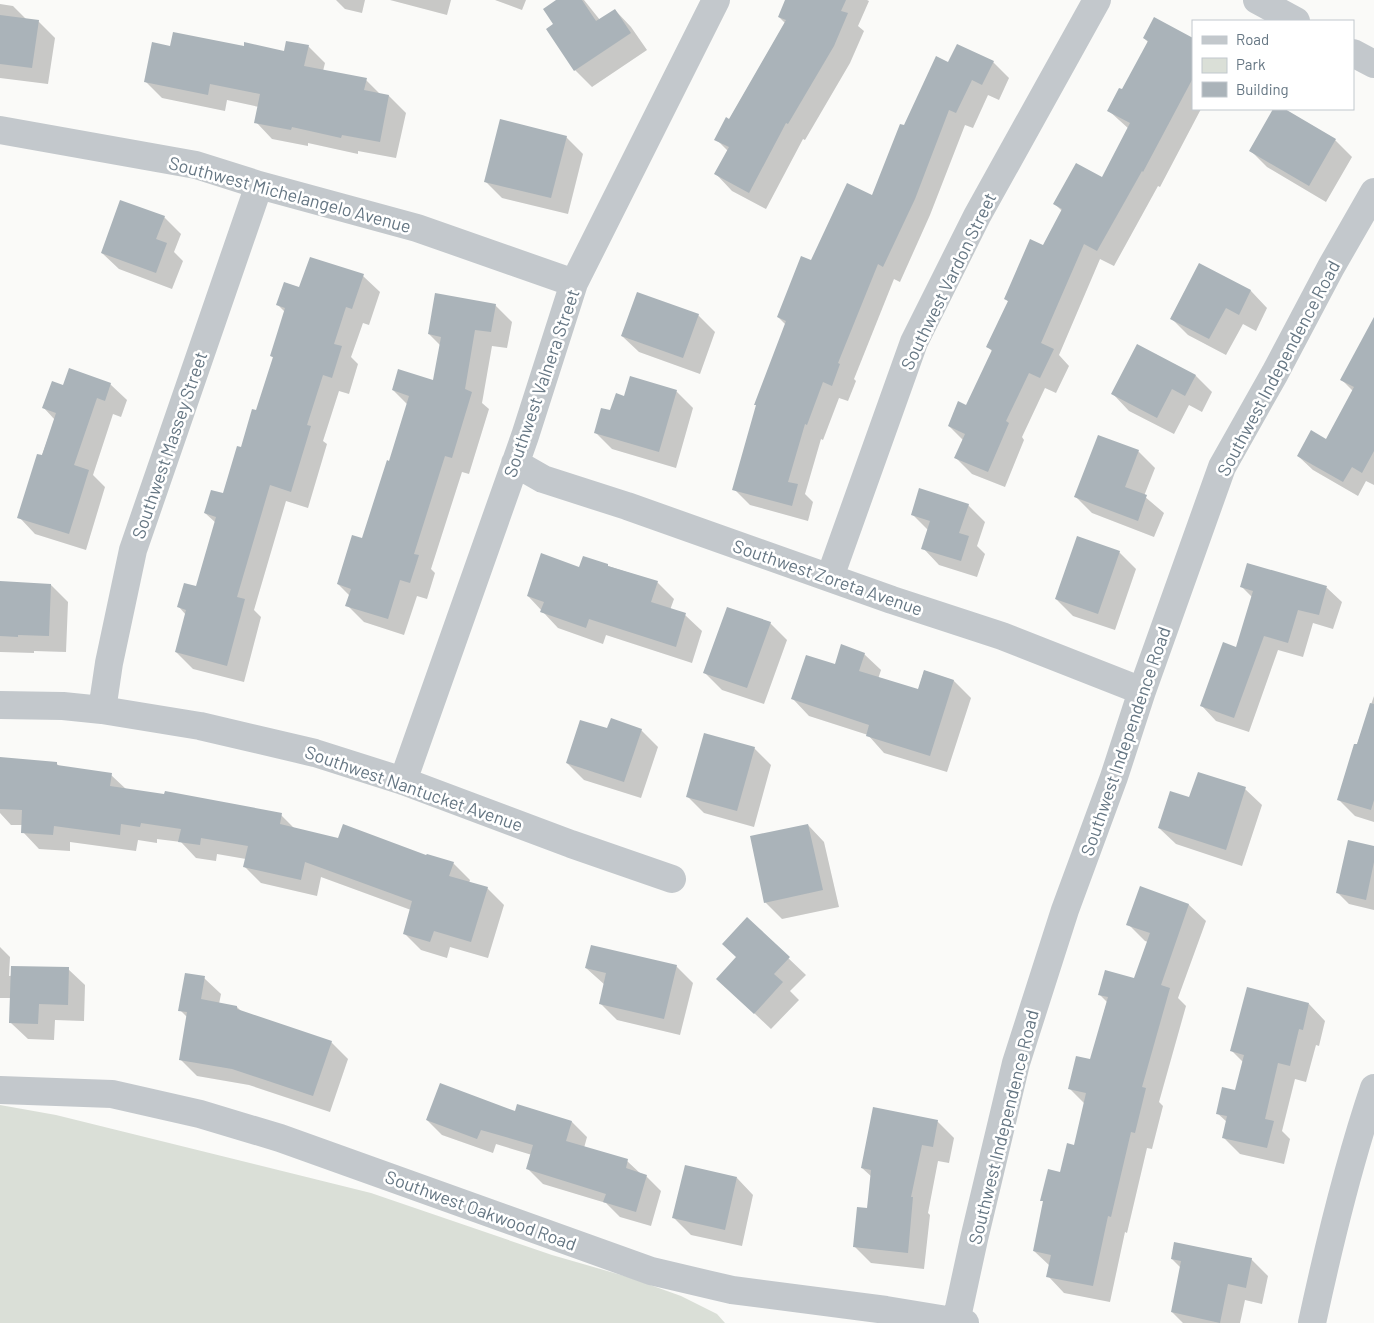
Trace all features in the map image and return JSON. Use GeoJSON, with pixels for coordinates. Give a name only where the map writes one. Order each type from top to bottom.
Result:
{"type":"FeatureCollection","features":[{"type":"Feature","properties":{"kind":"street","name":"Southwest Valnera Street"},"geometry":{"type":"LineString","coordinates":[[403,781],[525,436],[574,283],[716,0]]}},
{"type":"Feature","properties":{"kind":"street","name":"Southwest Vardon Street"},"geometry":{"type":"LineString","coordinates":[[830,577],[914,342],[977,216],[1097,0]]}},
{"type":"Feature","properties":{"kind":"street"},"geometry":{"type":"LineString","coordinates":[[1257,0],[1294,20]]}},
{"type":"Feature","properties":{"kind":"street"},"geometry":{"type":"LineString","coordinates":[[1354,54],[1374,64]]}},
{"type":"Feature","properties":{"kind":"street","name":"Southwest Michelangelo Avenue"},"geometry":{"type":"LineString","coordinates":[[0,130],[196,165],[259,185],[417,228],[574,283]]}},
{"type":"Feature","properties":{"kind":"street","name":"Southwest Massey Street"},"geometry":{"type":"LineString","coordinates":[[102,710],[109,663],[133,550],[259,185]]}},
{"type":"Feature","properties":{"kind":"street","name":"Southwest Independence Road"},"geometry":{"type":"LineString","coordinates":[[961,1322],[974,1239],[1016,1063],[1065,910],[1114,777],[1142,691],[1222,467],[1374,192]]}},
{"type":"Feature","properties":{"kind":"street","name":"Southwest Zoreta Avenue"},"geometry":{"type":"LineString","coordinates":[[515,463],[543,479],[892,600],[1002,636],[1142,691]]}},
{"type":"Feature","properties":{"kind":"street","name":"Southwest Nantucket Avenue"},"geometry":{"type":"LineString","coordinates":[[0,705],[63,706],[102,710],[200,726],[315,753],[480,808],[571,844],[672,879]]}},
{"type":"Feature","properties":{"kind":"street"},"geometry":{"type":"LineString","coordinates":[[1312,1323],[1328,1251],[1362,1122],[1374,1088]]}},
{"type":"Feature","properties":{"kind":"street","name":"Southwest Oakwood Road"},"geometry":{"type":"LineString","coordinates":[[0,1090],[112,1094],[200,1114],[280,1138],[652,1271],[732,1290],[886,1310],[961,1322]]}},
{"type":"Feature","properties":{"kind":"green space"},"geometry":{"type":"Polygon","coordinates":[[[0,1105],[56,1115],[371,1193],[552,1255],[628,1277],[681,1296],[717,1314],[725,1323],[0,1323],[0,1105]]]}},
{"type":"Feature","properties":{"kind":"building"},"geometry":{"type":"Polygon","coordinates":[[[556,0],[582,0],[596,21],[615,9],[631,33],[574,71],[546,29],[553,24],[543,9],[556,0]]]}},
{"type":"Feature","properties":{"kind":"building"},"geometry":{"type":"Polygon","coordinates":[[[785,0],[846,0],[841,11],[848,13],[834,46],[788,124],[786,123],[749,193],[714,174],[729,147],[714,140],[726,117],[729,119],[786,20],[778,17],[785,0]]]}},
{"type":"Feature","properties":{"kind":"building"},"geometry":{"type":"Polygon","coordinates":[[[0,15],[39,20],[32,68],[0,64],[0,15]]]}},
{"type":"Feature","properties":{"kind":"building"},"geometry":{"type":"Polygon","coordinates":[[[1154,17],[1192,37],[1192,80],[1143,172],[1097,251],[1084,244],[1041,343],[1054,349],[1040,378],[1029,373],[1006,421],[1009,423],[988,472],[954,458],[965,434],[948,426],[958,401],[966,405],[992,350],[986,347],[1008,301],[1004,299],[1030,239],[1043,245],[1062,209],[1053,204],[1076,163],[1102,177],[1130,123],[1107,111],[1119,88],[1122,89],[1148,41],[1143,38],[1154,17]]]}},
{"type":"Feature","properties":{"kind":"building"},"geometry":{"type":"Polygon","coordinates":[[[173,32],[244,46],[244,42],[284,51],[286,41],[309,45],[304,66],[367,78],[364,90],[389,95],[380,142],[342,135],[341,138],[292,127],[291,130],[254,123],[260,94],[210,84],[208,95],[144,82],[152,42],[170,46],[173,32]]]}},
{"type":"Feature","properties":{"kind":"building"},"geometry":{"type":"Polygon","coordinates":[[[957,44],[994,61],[982,85],[972,80],[956,113],[949,110],[915,199],[883,267],[878,264],[838,363],[840,364],[832,386],[823,382],[807,425],[805,424],[788,482],[798,484],[792,506],[732,490],[756,405],[754,405],[786,321],[777,317],[801,256],[811,260],[847,183],[872,195],[900,124],[904,125],[936,56],[948,62],[957,44]]]}},
{"type":"Feature","properties":{"kind":"building"},"geometry":{"type":"Polygon","coordinates":[[[1272,110],[1287,110],[1336,139],[1309,186],[1249,151],[1272,110]]]}},
{"type":"Feature","properties":{"kind":"building"},"geometry":{"type":"Polygon","coordinates":[[[500,119],[567,136],[551,198],[484,182],[500,119]]]}},
{"type":"Feature","properties":{"kind":"building"},"geometry":{"type":"Polygon","coordinates":[[[120,200],[165,216],[156,239],[167,243],[156,273],[101,253],[120,200]]]}},
{"type":"Feature","properties":{"kind":"building"},"geometry":{"type":"Polygon","coordinates":[[[310,257],[364,274],[352,309],[346,307],[334,344],[342,346],[332,378],[323,375],[307,425],[311,426],[291,492],[270,485],[237,597],[245,599],[227,666],[175,652],[186,610],[177,607],[184,583],[196,586],[216,517],[204,513],[211,490],[223,493],[237,446],[241,447],[252,409],[256,410],[273,357],[270,356],[285,308],[276,305],[284,282],[299,287],[310,257]]]}},
{"type":"Feature","properties":{"kind":"building"},"geometry":{"type":"Polygon","coordinates":[[[1199,263],[1251,290],[1239,315],[1226,308],[1209,339],[1170,319],[1199,263]]]}},
{"type":"Feature","properties":{"kind":"building"},"geometry":{"type":"Polygon","coordinates":[[[637,292],[699,314],[683,358],[621,336],[637,292]]]}},
{"type":"Feature","properties":{"kind":"building"},"geometry":{"type":"Polygon","coordinates":[[[435,293],[496,304],[491,332],[475,330],[465,389],[472,392],[452,458],[445,456],[414,554],[419,555],[410,583],[400,580],[388,619],[345,606],[351,589],[337,584],[352,535],[362,538],[409,396],[392,390],[398,369],[433,380],[441,337],[428,334],[435,293]]]}},
{"type":"Feature","properties":{"kind":"building"},"geometry":{"type":"Polygon","coordinates":[[[1374,317],[1374,451],[1362,473],[1352,467],[1343,482],[1297,456],[1311,430],[1326,439],[1354,387],[1340,380],[1374,317]]]}},
{"type":"Feature","properties":{"kind":"building"},"geometry":{"type":"Polygon","coordinates":[[[1137,344],[1196,375],[1185,396],[1172,389],[1157,418],[1111,394],[1137,344]]]}},
{"type":"Feature","properties":{"kind":"building"},"geometry":{"type":"Polygon","coordinates":[[[69,368],[111,383],[105,401],[97,398],[74,465],[89,470],[69,534],[17,518],[37,454],[42,455],[56,413],[42,408],[52,381],[63,385],[69,368]]]}},
{"type":"Feature","properties":{"kind":"building"},"geometry":{"type":"Polygon","coordinates":[[[630,376],[677,390],[659,452],[594,433],[601,408],[610,410],[616,393],[624,396],[630,376]]]}},
{"type":"Feature","properties":{"kind":"building"},"geometry":{"type":"Polygon","coordinates":[[[1098,435],[1139,450],[1125,487],[1147,495],[1138,521],[1074,497],[1098,435]]]}},
{"type":"Feature","properties":{"kind":"building"},"geometry":{"type":"Polygon","coordinates":[[[919,488],[969,504],[959,533],[969,536],[961,561],[921,549],[930,521],[911,515],[919,488]]]}},
{"type":"Feature","properties":{"kind":"building"},"geometry":{"type":"Polygon","coordinates":[[[1077,536],[1120,551],[1098,614],[1055,599],[1077,536]]]}},
{"type":"Feature","properties":{"kind":"building"},"geometry":{"type":"Polygon","coordinates":[[[541,553],[579,567],[583,556],[608,564],[608,566],[658,581],[651,602],[686,613],[676,647],[589,619],[586,628],[540,612],[544,602],[527,596],[541,553]]]}},
{"type":"Feature","properties":{"kind":"building"},"geometry":{"type":"Polygon","coordinates":[[[1247,563],[1327,586],[1319,615],[1298,610],[1288,643],[1264,636],[1234,718],[1200,706],[1223,642],[1236,647],[1253,591],[1240,587],[1247,563]]]}},
{"type":"Feature","properties":{"kind":"building"},"geometry":{"type":"Polygon","coordinates":[[[0,581],[51,584],[49,636],[0,636],[0,581]]]}},
{"type":"Feature","properties":{"kind":"building"},"geometry":{"type":"Polygon","coordinates":[[[727,607],[771,622],[747,688],[703,673],[727,607]]]}},
{"type":"Feature","properties":{"kind":"building"},"geometry":{"type":"Polygon","coordinates":[[[841,644],[865,653],[859,671],[918,689],[924,670],[954,680],[930,756],[866,736],[869,725],[791,699],[806,655],[835,664],[841,644]]]}},
{"type":"Feature","properties":{"kind":"building"},"geometry":{"type":"Polygon","coordinates":[[[1370,703],[1374,704],[1374,800],[1371,810],[1337,800],[1354,744],[1357,744],[1370,703]]]}},
{"type":"Feature","properties":{"kind":"building"},"geometry":{"type":"Polygon","coordinates":[[[611,718],[642,729],[624,782],[566,763],[580,720],[607,728],[611,718]]]}},
{"type":"Feature","properties":{"kind":"building"},"geometry":{"type":"Polygon","coordinates":[[[704,733],[755,747],[737,811],[686,797],[704,733]]]}},
{"type":"Feature","properties":{"kind":"building"},"geometry":{"type":"Polygon","coordinates":[[[0,757],[57,762],[57,765],[112,773],[110,786],[164,794],[165,791],[282,813],[280,824],[338,838],[343,824],[426,855],[454,862],[449,876],[488,887],[471,942],[434,931],[430,942],[403,934],[412,901],[305,862],[301,880],[243,867],[248,846],[201,838],[200,845],[178,842],[181,829],[141,823],[140,827],[121,824],[120,835],[54,826],[53,835],[21,833],[22,810],[0,809],[0,757]]]}},
{"type":"Feature","properties":{"kind":"building"},"geometry":{"type":"Polygon","coordinates":[[[1198,772],[1246,787],[1226,850],[1158,828],[1170,791],[1189,797],[1198,772]]]}},
{"type":"Feature","properties":{"kind":"building"},"geometry":{"type":"Polygon","coordinates":[[[808,824],[823,890],[764,903],[750,836],[808,824]]]}},
{"type":"Feature","properties":{"kind":"building"},"geometry":{"type":"Polygon","coordinates":[[[1348,840],[1374,846],[1374,862],[1366,900],[1336,893],[1348,840]]]}},
{"type":"Feature","properties":{"kind":"building"},"geometry":{"type":"Polygon","coordinates":[[[1140,886],[1189,904],[1161,985],[1170,988],[1142,1087],[1146,1088],[1135,1133],[1131,1132],[1111,1217],[1108,1216],[1093,1286],[1046,1277],[1051,1255],[1033,1251],[1043,1201],[1040,1201],[1048,1169],[1060,1172],[1067,1143],[1074,1145],[1086,1093],[1068,1089],[1076,1056],[1090,1059],[1108,997],[1098,995],[1105,970],[1134,978],[1150,933],[1126,925],[1140,886]]]}},
{"type":"Feature","properties":{"kind":"building"},"geometry":{"type":"Polygon","coordinates":[[[747,917],[790,957],[774,974],[783,982],[754,1014],[716,979],[736,957],[722,944],[747,917]]]}},
{"type":"Feature","properties":{"kind":"building"},"geometry":{"type":"Polygon","coordinates":[[[591,945],[677,965],[664,1019],[599,1004],[606,973],[585,968],[591,945]]]}},
{"type":"Feature","properties":{"kind":"building"},"geometry":{"type":"Polygon","coordinates":[[[11,966],[69,967],[68,1005],[39,1004],[38,1024],[9,1023],[11,966]]]}},
{"type":"Feature","properties":{"kind":"building"},"geometry":{"type":"Polygon","coordinates":[[[185,973],[205,976],[201,999],[237,1006],[237,1009],[332,1041],[313,1096],[232,1069],[179,1060],[187,1012],[178,1011],[185,973]]]}},
{"type":"Feature","properties":{"kind":"building"},"geometry":{"type":"Polygon","coordinates":[[[1247,987],[1309,1003],[1303,1030],[1299,1029],[1290,1066],[1278,1063],[1265,1119],[1274,1121],[1267,1148],[1222,1138],[1227,1116],[1216,1114],[1222,1087],[1235,1090],[1244,1055],[1230,1051],[1247,987]]]}},
{"type":"Feature","properties":{"kind":"building"},"geometry":{"type":"Polygon","coordinates":[[[440,1083],[515,1111],[517,1104],[572,1121],[566,1141],[628,1159],[626,1168],[647,1175],[636,1212],[603,1202],[606,1194],[526,1169],[533,1145],[481,1130],[477,1139],[426,1120],[440,1083]]]}},
{"type":"Feature","properties":{"kind":"building"},"geometry":{"type":"Polygon","coordinates":[[[873,1107],[938,1120],[933,1147],[922,1145],[911,1197],[913,1197],[908,1253],[853,1247],[857,1207],[867,1208],[871,1170],[861,1168],[873,1107]]]}},
{"type":"Feature","properties":{"kind":"building"},"geometry":{"type":"Polygon","coordinates":[[[685,1165],[737,1177],[725,1230],[672,1218],[685,1165]]]}},
{"type":"Feature","properties":{"kind":"building"},"geometry":{"type":"Polygon","coordinates":[[[1174,1242],[1252,1258],[1246,1288],[1228,1284],[1220,1323],[1171,1312],[1181,1261],[1171,1259],[1174,1242]]]}}]}
